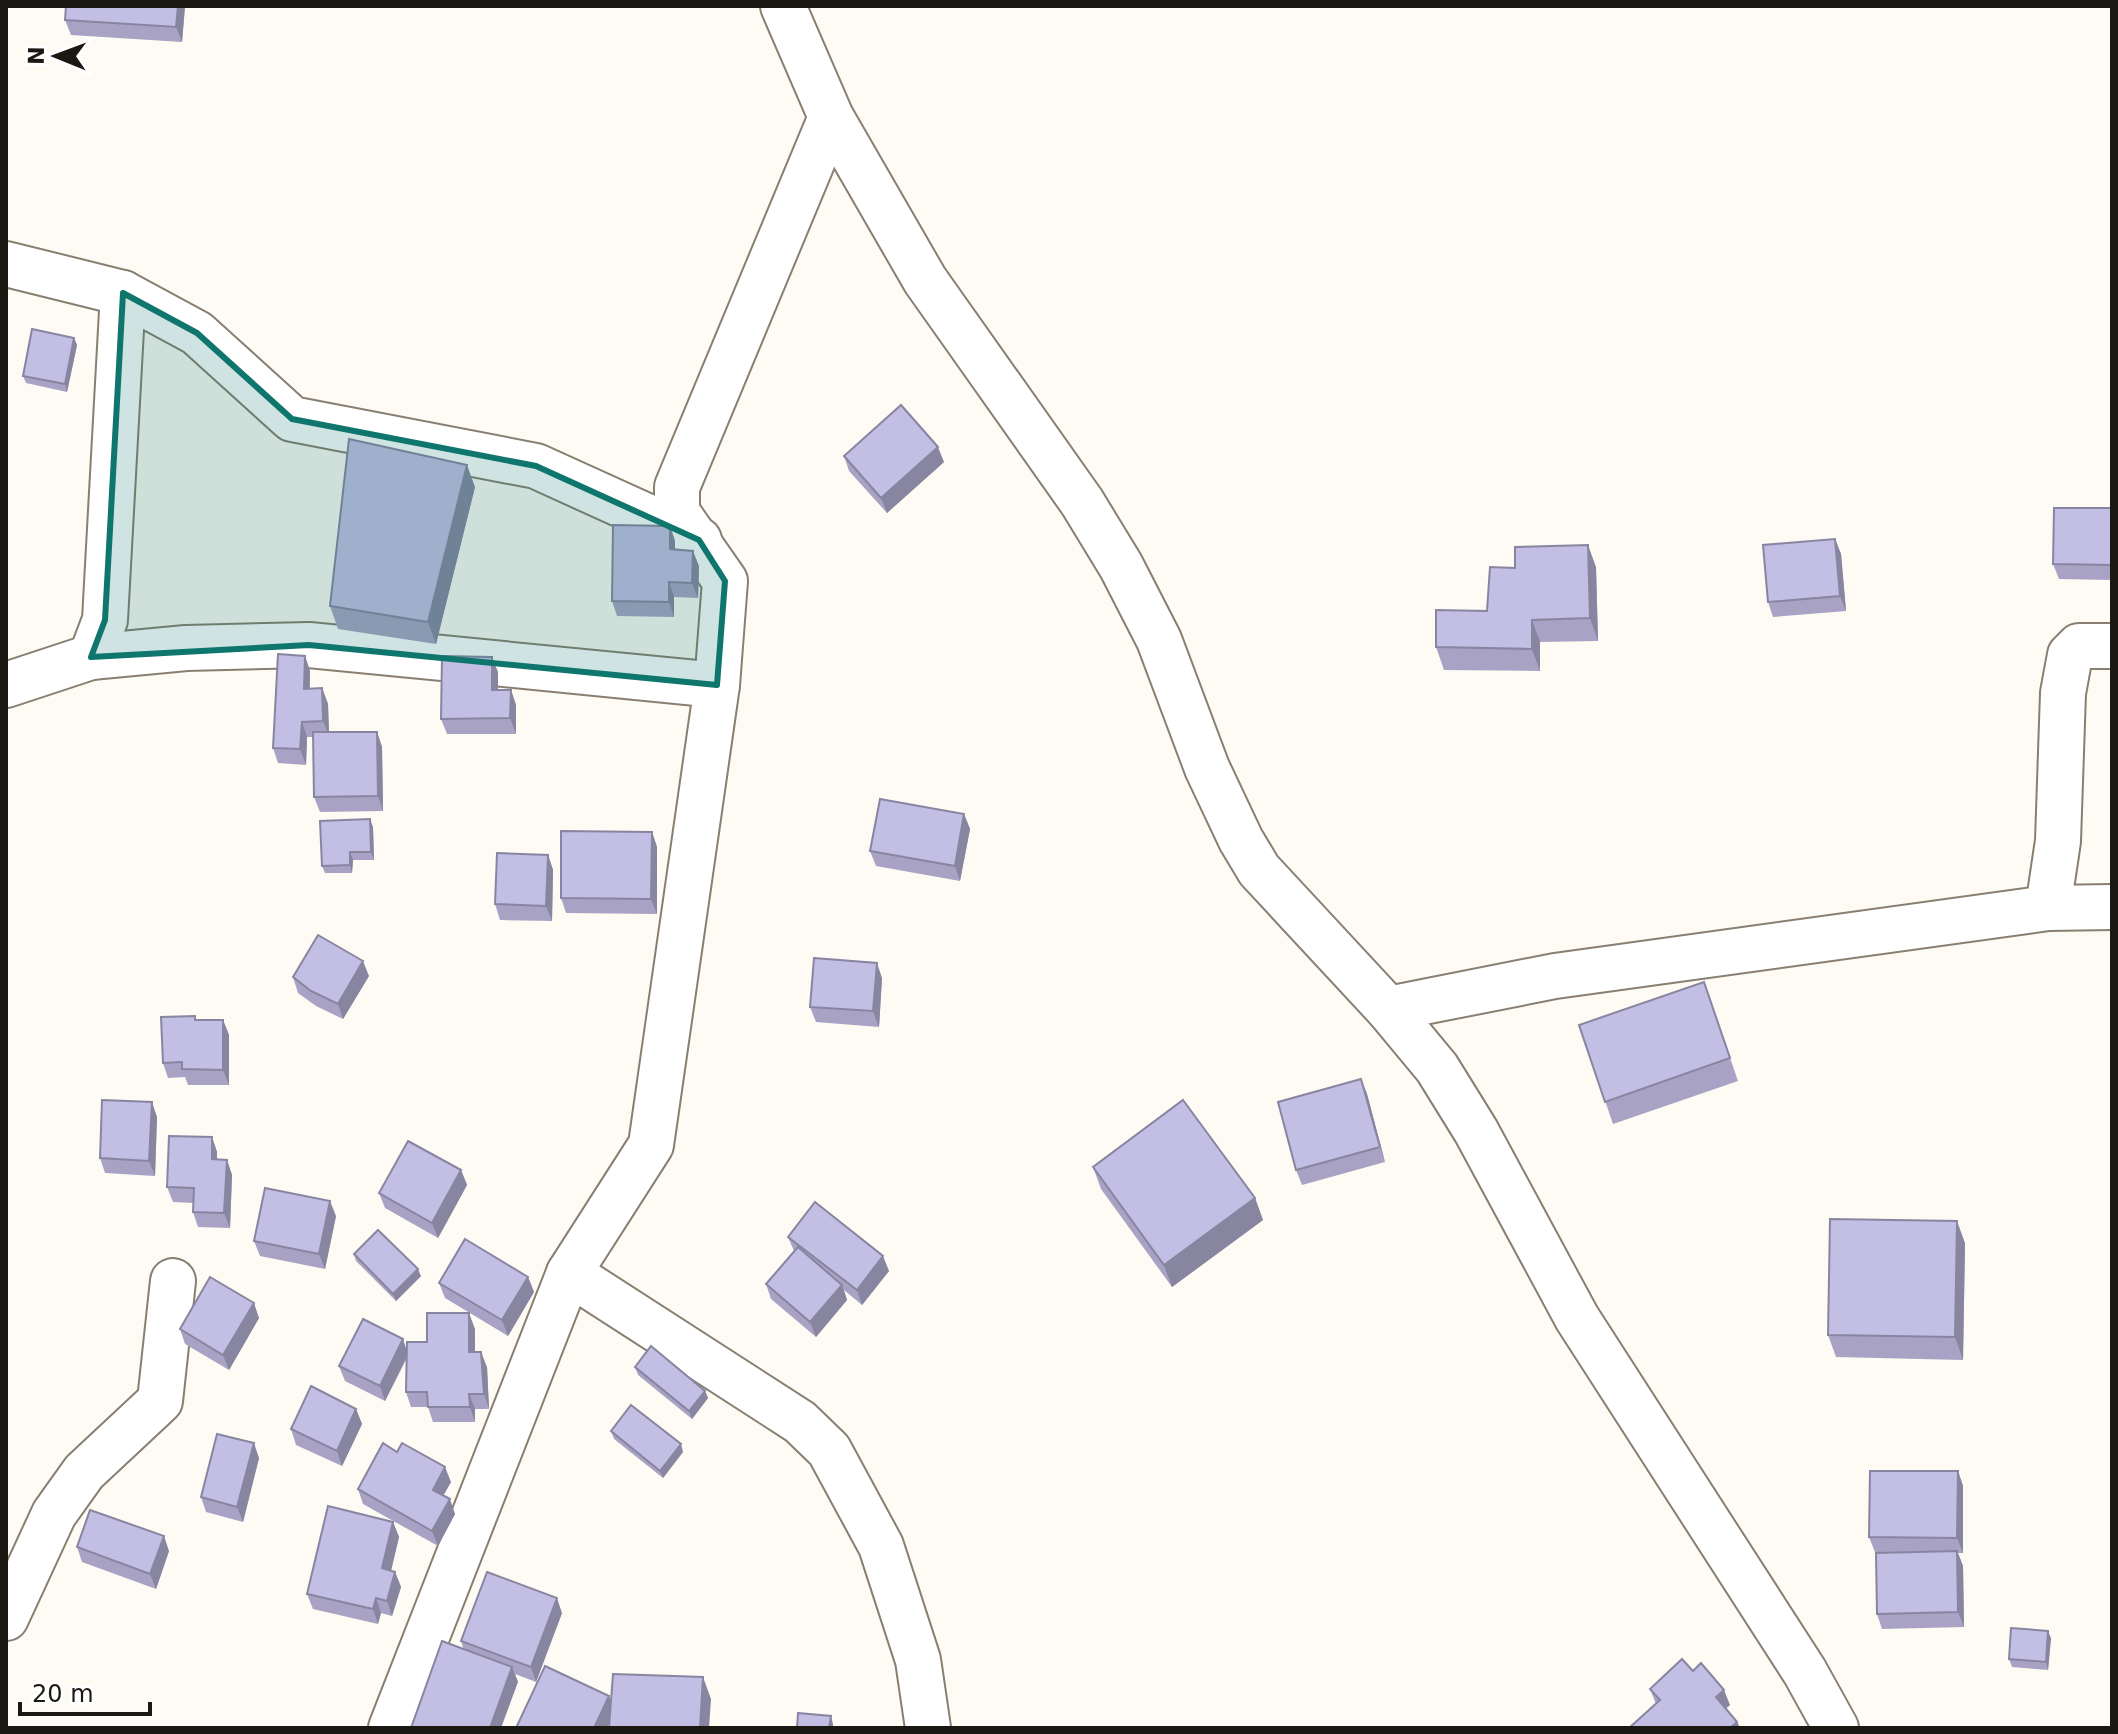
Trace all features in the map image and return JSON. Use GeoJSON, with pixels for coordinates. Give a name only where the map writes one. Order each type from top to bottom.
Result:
{"type":"FeatureCollection","features":[{"type":"Feature","properties":{"kind":"street"},"geometry":{"type":"LineString","coordinates":[[783,6],[831,117],[925,280],[1082,502],[1121,566],[1159,640],[1207,768],[1241,840],[1259,870],[1388,1009],[1437,1068],[1476,1131],[1577,1318],[1805,1672],[1836,1728]]}},
{"type":"Feature","properties":{"kind":"street"},"geometry":{"type":"LineString","coordinates":[[391,1728],[569,1273],[651,1145],[717,685],[725,581],[677,512],[677,487],[831,117]]}},
{"type":"Feature","properties":{"kind":"street"},"geometry":{"type":"LineString","coordinates":[[6,264],[123,293],[197,333],[292,419],[536,466],[699,540]]}},
{"type":"Feature","properties":{"kind":"street"},"geometry":{"type":"LineString","coordinates":[[91,657],[105,620],[123,293]]}},
{"type":"Feature","properties":{"kind":"street"},"geometry":{"type":"LineString","coordinates":[[6,685],[91,657],[186,648],[309,645],[717,685]]}},
{"type":"Feature","properties":{"kind":"street"},"geometry":{"type":"LineString","coordinates":[[2048,908],[2058,841],[2063,693],[2070,655],[2079,646],[2112,646]]}},
{"type":"Feature","properties":{"kind":"street"},"geometry":{"type":"LineString","coordinates":[[1388,1009],[1555,976],[2048,908],[2112,907]]}},
{"type":"Feature","properties":{"kind":"street"},"geometry":{"type":"LineString","coordinates":[[569,1273],[800,1422],[829,1450],[881,1546],[918,1660],[928,1728]]}},
{"type":"Feature","properties":{"kind":"street"},"geometry":{"type":"LineString","coordinates":[[6,1618],[54,1514],[84,1472],[160,1401],[173,1281]]}},
{"type":"Feature","properties":{"kind":"highlighted area"},"geometry":{"type":"Polygon","coordinates":[[[123,293],[197,333],[292,419],[536,466],[699,540],[725,581],[717,685],[309,645],[91,657],[105,620],[123,293]]]}},
{"type":"Feature","properties":{"kind":"building"},"geometry":{"type":"Polygon","coordinates":[[[66,6],[178,6],[176,27],[65,20],[66,6]]]}},
{"type":"Feature","properties":{"kind":"building"},"geometry":{"type":"Polygon","coordinates":[[[32,329],[74,338],[65,384],[23,376],[32,329]]]}},
{"type":"Feature","properties":{"kind":"building"},"geometry":{"type":"Polygon","coordinates":[[[901,405],[938,447],[881,498],[844,456],[901,405]]]}},
{"type":"Feature","properties":{"kind":"building"},"geometry":{"type":"Polygon","coordinates":[[[349,439],[467,465],[428,622],[330,606],[349,439]]]}},
{"type":"Feature","properties":{"kind":"building"},"geometry":{"type":"Polygon","coordinates":[[[2054,508],[2112,508],[2112,565],[2053,564],[2054,508]]]}},
{"type":"Feature","properties":{"kind":"building"},"geometry":{"type":"Polygon","coordinates":[[[613,525],[670,526],[670,549],[693,551],[692,583],[669,582],[669,602],[612,601],[613,525]]]}},
{"type":"Feature","properties":{"kind":"building"},"geometry":{"type":"Polygon","coordinates":[[[1835,539],[1840,596],[1768,602],[1763,545],[1835,539]]]}},
{"type":"Feature","properties":{"kind":"building"},"geometry":{"type":"Polygon","coordinates":[[[1588,545],[1590,618],[1532,620],[1532,649],[1436,647],[1436,610],[1487,611],[1490,567],[1515,568],[1515,547],[1588,545]]]}},
{"type":"Feature","properties":{"kind":"building"},"geometry":{"type":"Polygon","coordinates":[[[278,654],[305,656],[304,689],[322,688],[323,721],[302,722],[300,749],[273,748],[278,654]]]}},
{"type":"Feature","properties":{"kind":"building"},"geometry":{"type":"Polygon","coordinates":[[[442,656],[492,657],[492,690],[511,690],[510,718],[441,719],[442,656]]]}},
{"type":"Feature","properties":{"kind":"building"},"geometry":{"type":"Polygon","coordinates":[[[313,732],[377,732],[378,796],[314,797],[313,732]]]}},
{"type":"Feature","properties":{"kind":"building"},"geometry":{"type":"Polygon","coordinates":[[[880,799],[964,814],[955,866],[870,851],[880,799]]]}},
{"type":"Feature","properties":{"kind":"building"},"geometry":{"type":"Polygon","coordinates":[[[370,819],[371,852],[350,852],[350,865],[322,866],[320,821],[370,819]]]}},
{"type":"Feature","properties":{"kind":"building"},"geometry":{"type":"Polygon","coordinates":[[[561,831],[652,832],[651,899],[561,898],[561,831]]]}},
{"type":"Feature","properties":{"kind":"building"},"geometry":{"type":"Polygon","coordinates":[[[497,853],[548,855],[546,906],[495,904],[497,853]]]}},
{"type":"Feature","properties":{"kind":"building"},"geometry":{"type":"Polygon","coordinates":[[[318,935],[363,961],[338,1004],[311,991],[293,977],[318,935]]]}},
{"type":"Feature","properties":{"kind":"building"},"geometry":{"type":"Polygon","coordinates":[[[814,958],[877,963],[873,1011],[810,1007],[814,958]]]}},
{"type":"Feature","properties":{"kind":"building"},"geometry":{"type":"Polygon","coordinates":[[[1704,982],[1730,1058],[1605,1102],[1579,1025],[1704,982]]]}},
{"type":"Feature","properties":{"kind":"building"},"geometry":{"type":"Polygon","coordinates":[[[195,1016],[195,1020],[223,1020],[223,1070],[182,1069],[182,1062],[163,1063],[161,1017],[195,1016]]]}},
{"type":"Feature","properties":{"kind":"building"},"geometry":{"type":"Polygon","coordinates":[[[1361,1079],[1380,1147],[1296,1170],[1278,1102],[1361,1079]]]}},
{"type":"Feature","properties":{"kind":"building"},"geometry":{"type":"Polygon","coordinates":[[[102,1100],[152,1102],[149,1161],[100,1158],[102,1100]]]}},
{"type":"Feature","properties":{"kind":"building"},"geometry":{"type":"Polygon","coordinates":[[[1183,1100],[1255,1198],[1164,1265],[1093,1167],[1183,1100]]]}},
{"type":"Feature","properties":{"kind":"building"},"geometry":{"type":"Polygon","coordinates":[[[169,1136],[212,1137],[212,1159],[227,1160],[224,1213],[193,1212],[194,1188],[167,1187],[169,1136]]]}},
{"type":"Feature","properties":{"kind":"building"},"geometry":{"type":"Polygon","coordinates":[[[408,1141],[461,1170],[432,1223],[379,1193],[408,1141]]]}},
{"type":"Feature","properties":{"kind":"building"},"geometry":{"type":"Polygon","coordinates":[[[265,1188],[330,1201],[319,1254],[254,1241],[265,1188]]]}},
{"type":"Feature","properties":{"kind":"building"},"geometry":{"type":"Polygon","coordinates":[[[815,1202],[883,1256],[857,1290],[788,1237],[815,1202]]]}},
{"type":"Feature","properties":{"kind":"building"},"geometry":{"type":"Polygon","coordinates":[[[1830,1219],[1957,1221],[1955,1337],[1828,1335],[1830,1219]]]}},
{"type":"Feature","properties":{"kind":"building"},"geometry":{"type":"Polygon","coordinates":[[[378,1230],[418,1269],[393,1294],[354,1254],[378,1230]]]}},
{"type":"Feature","properties":{"kind":"building"},"geometry":{"type":"Polygon","coordinates":[[[465,1239],[528,1277],[502,1320],[439,1283],[465,1239]]]}},
{"type":"Feature","properties":{"kind":"building"},"geometry":{"type":"Polygon","coordinates":[[[798,1247],[842,1285],[810,1322],[766,1284],[798,1247]]]}},
{"type":"Feature","properties":{"kind":"building"},"geometry":{"type":"Polygon","coordinates":[[[210,1277],[254,1303],[223,1355],[180,1329],[210,1277]]]}},
{"type":"Feature","properties":{"kind":"building"},"geometry":{"type":"Polygon","coordinates":[[[427,1313],[469,1313],[469,1352],[481,1352],[484,1394],[469,1394],[470,1407],[428,1407],[427,1392],[406,1392],[407,1342],[427,1342],[427,1313]]]}},
{"type":"Feature","properties":{"kind":"building"},"geometry":{"type":"Polygon","coordinates":[[[363,1319],[403,1339],[380,1386],[339,1366],[363,1319]]]}},
{"type":"Feature","properties":{"kind":"building"},"geometry":{"type":"Polygon","coordinates":[[[651,1346],[705,1391],[689,1411],[635,1367],[651,1346]]]}},
{"type":"Feature","properties":{"kind":"building"},"geometry":{"type":"Polygon","coordinates":[[[311,1386],[356,1409],[337,1451],[291,1429],[311,1386]]]}},
{"type":"Feature","properties":{"kind":"building"},"geometry":{"type":"Polygon","coordinates":[[[631,1405],[681,1444],[660,1471],[611,1431],[631,1405]]]}},
{"type":"Feature","properties":{"kind":"building"},"geometry":{"type":"Polygon","coordinates":[[[217,1434],[254,1443],[237,1507],[201,1497],[217,1434]]]}},
{"type":"Feature","properties":{"kind":"building"},"geometry":{"type":"Polygon","coordinates":[[[383,1443],[397,1452],[402,1443],[445,1467],[433,1490],[450,1499],[432,1531],[358,1489],[383,1443]]]}},
{"type":"Feature","properties":{"kind":"building"},"geometry":{"type":"Polygon","coordinates":[[[1870,1471],[1958,1471],[1957,1538],[1869,1537],[1870,1471]]]}},
{"type":"Feature","properties":{"kind":"building"},"geometry":{"type":"Polygon","coordinates":[[[328,1506],[393,1522],[382,1568],[395,1572],[387,1601],[376,1598],[373,1609],[307,1594],[328,1506]]]}},
{"type":"Feature","properties":{"kind":"building"},"geometry":{"type":"Polygon","coordinates":[[[90,1510],[164,1536],[150,1574],[77,1547],[90,1510]]]}},
{"type":"Feature","properties":{"kind":"building"},"geometry":{"type":"Polygon","coordinates":[[[1957,1551],[1958,1612],[1877,1614],[1876,1553],[1957,1551]]]}},
{"type":"Feature","properties":{"kind":"building"},"geometry":{"type":"Polygon","coordinates":[[[487,1572],[557,1598],[531,1667],[461,1641],[487,1572]]]}},
{"type":"Feature","properties":{"kind":"building"},"geometry":{"type":"Polygon","coordinates":[[[2011,1628],[2048,1631],[2046,1662],[2009,1659],[2011,1628]]]}},
{"type":"Feature","properties":{"kind":"building"},"geometry":{"type":"Polygon","coordinates":[[[442,1641],[512,1667],[490,1728],[411,1728],[442,1641]]]}},
{"type":"Feature","properties":{"kind":"building"},"geometry":{"type":"Polygon","coordinates":[[[1682,1659],[1693,1671],[1701,1663],[1724,1690],[1716,1697],[1737,1722],[1730,1728],[1629,1728],[1660,1700],[1650,1689],[1682,1659]]]}},
{"type":"Feature","properties":{"kind":"building"},"geometry":{"type":"Polygon","coordinates":[[[545,1666],[609,1696],[594,1728],[516,1728],[545,1666]]]}},
{"type":"Feature","properties":{"kind":"building"},"geometry":{"type":"Polygon","coordinates":[[[613,1674],[703,1677],[700,1728],[609,1728],[613,1674]]]}},
{"type":"Feature","properties":{"kind":"building"},"geometry":{"type":"Polygon","coordinates":[[[798,1713],[831,1716],[829,1728],[797,1728],[798,1713]]]}}]}
